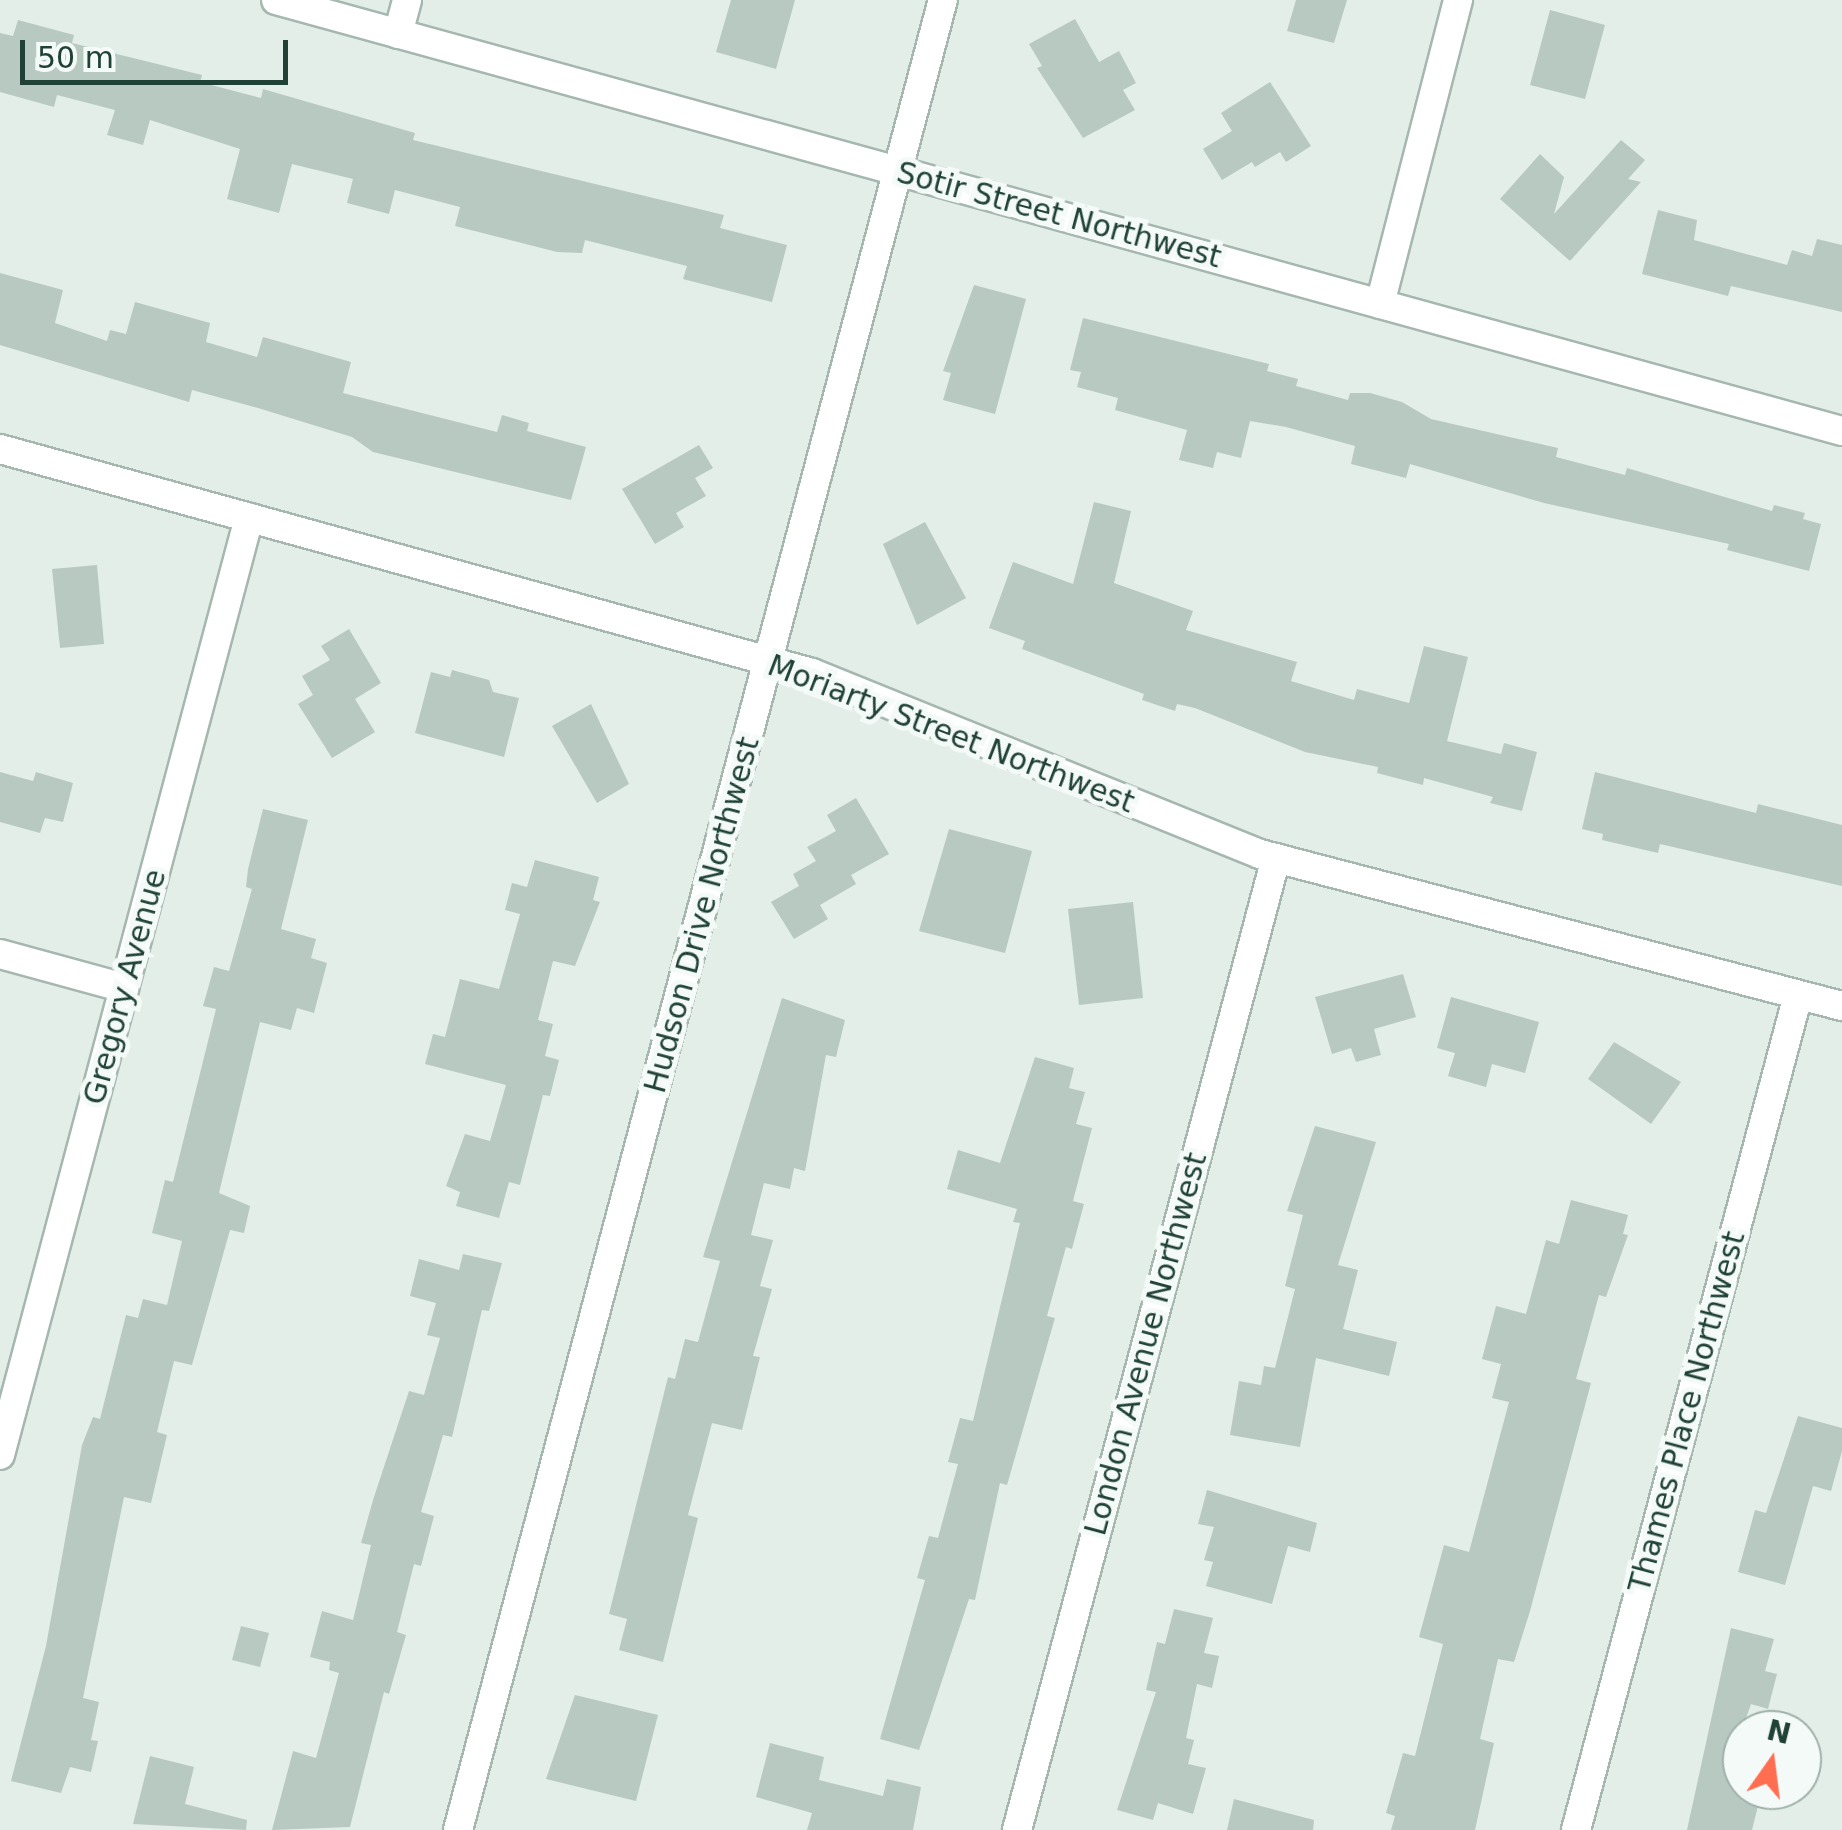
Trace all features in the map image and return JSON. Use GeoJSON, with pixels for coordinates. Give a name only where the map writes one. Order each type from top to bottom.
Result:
{"type":"FeatureCollection","features":[{"type":"Feature","properties":{"kind":"street","name":"Sotir Street Northwest"},"geometry":{"type":"LineString","coordinates":[[276,0],[1842,431]]}},
{"type":"Feature","properties":{"kind":"street"},"geometry":{"type":"LineString","coordinates":[[398,34],[407,0]]}},
{"type":"Feature","properties":{"kind":"street","name":"Hudson Drive Northwest"},"geometry":{"type":"LineString","coordinates":[[458,1830],[943,0]]}},
{"type":"Feature","properties":{"kind":"street"},"geometry":{"type":"LineString","coordinates":[[1380,304],[1458,0]]}},
{"type":"Feature","properties":{"kind":"street","name":"Moriarty Street Northwest"},"geometry":{"type":"LineString","coordinates":[[0,450],[769,661],[1276,858],[1842,1006]]}},
{"type":"Feature","properties":{"kind":"street","name":"Gregory Avenue"},"geometry":{"type":"LineString","coordinates":[[0,1455],[249,518]]}},
{"type":"Feature","properties":{"kind":"street","name":"London Avenue Northwest"},"geometry":{"type":"LineString","coordinates":[[1017,1830],[1276,858]]}},
{"type":"Feature","properties":{"kind":"street"},"geometry":{"type":"LineString","coordinates":[[0,954],[124,988]]}},
{"type":"Feature","properties":{"kind":"street","name":"Thames Place Northwest"},"geometry":{"type":"LineString","coordinates":[[1576,1830],[1798,995]]}},
{"type":"Feature","properties":{"kind":"building"},"geometry":{"type":"Polygon","coordinates":[[[731,0],[795,0],[776,69],[716,52],[731,0]]]}},
{"type":"Feature","properties":{"kind":"building"},"geometry":{"type":"Polygon","coordinates":[[[1296,0],[1347,0],[1334,43],[1287,31],[1296,0]]]}},
{"type":"Feature","properties":{"kind":"building"},"geometry":{"type":"Polygon","coordinates":[[[1550,10],[1605,25],[1585,99],[1530,85],[1550,10]]]}},
{"type":"Feature","properties":{"kind":"building"},"geometry":{"type":"Polygon","coordinates":[[[1075,19],[1099,62],[1119,51],[1136,83],[1123,90],[1135,110],[1083,138],[1037,68],[1042,66],[1029,44],[1075,19]]]}},
{"type":"Feature","properties":{"kind":"building"},"geometry":{"type":"Polygon","coordinates":[[[18,20],[74,35],[72,43],[202,75],[200,82],[261,98],[263,89],[415,133],[413,140],[724,215],[720,228],[787,245],[772,302],[683,279],[687,266],[585,240],[582,253],[557,252],[455,226],[460,207],[395,190],[389,214],[347,203],[353,179],[292,164],[279,213],[227,199],[240,149],[150,120],[143,145],[107,135],[115,110],[57,95],[54,107],[0,92],[0,33],[13,36],[18,20]]]}},
{"type":"Feature","properties":{"kind":"building"},"geometry":{"type":"Polygon","coordinates":[[[1270,82],[1311,146],[1286,162],[1280,152],[1255,167],[1252,162],[1222,180],[1203,149],[1232,131],[1221,113],[1270,82]]]}},
{"type":"Feature","properties":{"kind":"building"},"geometry":{"type":"Polygon","coordinates":[[[1621,140],[1645,160],[1628,179],[1641,182],[1570,261],[1500,199],[1540,154],[1564,177],[1554,214],[1621,140]]]}},
{"type":"Feature","properties":{"kind":"building"},"geometry":{"type":"Polygon","coordinates":[[[1658,210],[1697,220],[1694,240],[1787,265],[1792,250],[1812,256],[1817,239],[1842,245],[1842,312],[1731,286],[1728,296],[1642,274],[1658,210]]]}},
{"type":"Feature","properties":{"kind":"building"},"geometry":{"type":"Polygon","coordinates":[[[0,273],[63,290],[55,323],[107,341],[110,330],[126,334],[135,302],[210,323],[206,342],[257,357],[263,337],[351,362],[343,393],[497,432],[502,415],[529,423],[527,431],[586,447],[571,500],[373,452],[352,437],[192,390],[189,402],[0,345],[0,273]]]}},
{"type":"Feature","properties":{"kind":"building"},"geometry":{"type":"Polygon","coordinates":[[[974,285],[1026,299],[995,414],[943,400],[951,373],[943,371],[974,285]]]}},
{"type":"Feature","properties":{"kind":"building"},"geometry":{"type":"Polygon","coordinates":[[[1083,318],[1269,364],[1267,371],[1298,379],[1296,386],[1348,400],[1350,393],[1370,393],[1402,402],[1431,419],[1558,448],[1556,457],[1625,475],[1627,468],[1772,511],[1774,505],[1805,513],[1803,519],[1821,524],[1809,571],[1727,550],[1729,544],[1544,503],[1410,464],[1406,478],[1351,464],[1355,446],[1286,427],[1250,421],[1241,458],[1217,452],[1213,468],[1179,460],[1187,430],[1115,410],[1118,398],[1077,387],[1081,372],[1070,370],[1083,318]]]}},
{"type":"Feature","properties":{"kind":"building"},"geometry":{"type":"Polygon","coordinates":[[[699,445],[713,468],[695,478],[706,496],[676,513],[684,527],[655,544],[622,489],[699,445]]]}},
{"type":"Feature","properties":{"kind":"building"},"geometry":{"type":"Polygon","coordinates":[[[1094,502],[1131,511],[1114,583],[1193,611],[1186,630],[1297,662],[1291,681],[1354,700],[1357,689],[1409,703],[1424,646],[1468,657],[1447,741],[1501,754],[1504,743],[1537,752],[1522,811],[1490,803],[1493,797],[1424,778],[1423,785],[1377,773],[1378,767],[1305,752],[1195,708],[1177,704],[1175,711],[1142,700],[1144,694],[1022,649],[1025,641],[989,628],[1013,562],[1073,584],[1094,502]]]}},
{"type":"Feature","properties":{"kind":"building"},"geometry":{"type":"Polygon","coordinates":[[[925,522],[966,598],[917,625],[883,544],[925,522]]]}},
{"type":"Feature","properties":{"kind":"building"},"geometry":{"type":"Polygon","coordinates":[[[97,565],[104,644],[60,648],[52,569],[97,565]]]}},
{"type":"Feature","properties":{"kind":"building"},"geometry":{"type":"Polygon","coordinates":[[[349,629],[381,683],[355,699],[375,732],[332,758],[298,704],[313,695],[302,676],[330,660],[321,646],[349,629]]]}},
{"type":"Feature","properties":{"kind":"building"},"geometry":{"type":"Polygon","coordinates":[[[452,670],[489,680],[493,692],[519,698],[504,757],[415,733],[431,672],[450,677],[452,670]]]}},
{"type":"Feature","properties":{"kind":"building"},"geometry":{"type":"Polygon","coordinates":[[[591,704],[629,784],[597,803],[552,726],[591,704]]]}},
{"type":"Feature","properties":{"kind":"building"},"geometry":{"type":"Polygon","coordinates":[[[0,772],[33,781],[36,772],[73,783],[63,822],[45,818],[40,833],[0,822],[0,772]]]}},
{"type":"Feature","properties":{"kind":"building"},"geometry":{"type":"Polygon","coordinates":[[[1595,772],[1756,813],[1758,804],[1842,825],[1842,886],[1660,844],[1658,853],[1602,840],[1603,834],[1582,829],[1595,772]]]}},
{"type":"Feature","properties":{"kind":"building"},"geometry":{"type":"Polygon","coordinates":[[[856,798],[889,854],[851,875],[856,884],[820,905],[828,919],[794,939],[771,902],[799,886],[793,874],[816,861],[807,847],[836,831],[827,815],[856,798]]]}},
{"type":"Feature","properties":{"kind":"building"},"geometry":{"type":"Polygon","coordinates":[[[263,809],[308,820],[281,929],[316,939],[311,958],[327,963],[314,1013],[297,1008],[291,1030],[260,1022],[219,1193],[250,1206],[244,1233],[230,1230],[192,1365],[174,1361],[157,1432],[167,1435],[151,1503],[124,1497],[83,1698],[99,1702],[91,1740],[98,1741],[91,1772],[70,1767],[61,1793],[11,1781],[46,1646],[82,1445],[93,1417],[100,1419],[126,1315],[138,1318],[143,1299],[167,1305],[182,1241],[152,1233],[165,1180],[173,1182],[216,1009],[203,1006],[214,967],[229,971],[252,889],[246,887],[248,869],[263,809]]]}},
{"type":"Feature","properties":{"kind":"building"},"geometry":{"type":"Polygon","coordinates":[[[949,829],[1032,851],[1005,953],[919,931],[949,829]]]}},
{"type":"Feature","properties":{"kind":"building"},"geometry":{"type":"Polygon","coordinates":[[[535,860],[599,877],[593,900],[600,902],[575,966],[553,961],[538,1020],[553,1024],[545,1056],[559,1060],[550,1096],[543,1095],[520,1185],[509,1182],[499,1218],[456,1206],[460,1192],[446,1186],[465,1134],[490,1141],[506,1085],[425,1064],[433,1034],[445,1037],[460,979],[499,989],[520,914],[505,910],[512,883],[527,887],[535,860]]]}},
{"type":"Feature","properties":{"kind":"building"},"geometry":{"type":"Polygon","coordinates":[[[1133,902],[1143,998],[1079,1005],[1068,909],[1133,902]]]}},
{"type":"Feature","properties":{"kind":"building"},"geometry":{"type":"Polygon","coordinates":[[[1403,974],[1416,1017],[1374,1029],[1381,1055],[1356,1062],[1351,1048],[1332,1054],[1315,997],[1403,974]]]}},
{"type":"Feature","properties":{"kind":"building"},"geometry":{"type":"Polygon","coordinates":[[[1451,997],[1539,1022],[1525,1073],[1492,1064],[1486,1087],[1448,1076],[1455,1053],[1437,1048],[1451,997]]]}},
{"type":"Feature","properties":{"kind":"building"},"geometry":{"type":"Polygon","coordinates":[[[782,998],[845,1020],[836,1057],[826,1055],[805,1171],[794,1168],[790,1189],[764,1183],[751,1235],[773,1240],[760,1286],[772,1289],[753,1356],[760,1357],[742,1430],[712,1423],[688,1515],[698,1518],[663,1662],[619,1650],[627,1619],[609,1614],[668,1377],[675,1379],[685,1339],[698,1342],[720,1261],[703,1257],[782,998]]]}},
{"type":"Feature","properties":{"kind":"building"},"geometry":{"type":"Polygon","coordinates":[[[1614,1042],[1681,1082],[1651,1124],[1588,1079],[1614,1042]]]}},
{"type":"Feature","properties":{"kind":"building"},"geometry":{"type":"Polygon","coordinates":[[[1035,1057],[1074,1068],[1069,1088],[1085,1092],[1076,1124],[1092,1128],[1073,1201],[1084,1204],[1072,1249],[1066,1247],[1047,1316],[1055,1318],[1007,1485],[1000,1483],[975,1600],[969,1599],[919,1750],[880,1739],[925,1580],[917,1578],[929,1536],[938,1538],[958,1464],[948,1462],[960,1418],[973,1421],[1020,1223],[1013,1222],[1017,1209],[947,1189],[958,1150],[1000,1163],[1035,1057]]]}},
{"type":"Feature","properties":{"kind":"building"},"geometry":{"type":"Polygon","coordinates":[[[1315,1126],[1376,1142],[1338,1265],[1358,1270],[1343,1329],[1397,1342],[1389,1376],[1316,1358],[1300,1447],[1230,1435],[1239,1381],[1261,1385],[1264,1366],[1275,1368],[1295,1289],[1285,1286],[1303,1215],[1287,1211],[1315,1126]]]}},
{"type":"Feature","properties":{"kind":"building"},"geometry":{"type":"Polygon","coordinates":[[[1571,1200],[1628,1215],[1623,1234],[1628,1235],[1606,1297],[1599,1295],[1576,1379],[1591,1383],[1530,1611],[1514,1662],[1498,1659],[1480,1739],[1494,1743],[1475,1830],[1391,1830],[1395,1816],[1386,1813],[1403,1753],[1415,1756],[1443,1644],[1419,1637],[1444,1545],[1469,1552],[1509,1402],[1492,1398],[1501,1364],[1482,1359],[1496,1306],[1526,1314],[1546,1240],[1559,1244],[1571,1200]]]}},
{"type":"Feature","properties":{"kind":"building"},"geometry":{"type":"Polygon","coordinates":[[[463,1254],[502,1263],[489,1311],[482,1310],[452,1437],[443,1435],[421,1512],[434,1516],[421,1566],[414,1564],[397,1632],[406,1635],[389,1694],[384,1692],[350,1827],[272,1830],[293,1751],[316,1758],[339,1673],[329,1670],[330,1662],[310,1657],[322,1611],[353,1620],[371,1545],[361,1543],[373,1500],[409,1391],[424,1395],[440,1338],[427,1335],[436,1303],[410,1296],[419,1259],[459,1270],[463,1254]]]}},
{"type":"Feature","properties":{"kind":"building"},"geometry":{"type":"Polygon","coordinates":[[[1798,1416],[1842,1428],[1842,1451],[1831,1491],[1813,1486],[1785,1585],[1738,1572],[1755,1510],[1766,1513],[1798,1416]]]}},
{"type":"Feature","properties":{"kind":"building"},"geometry":{"type":"Polygon","coordinates":[[[1207,1490],[1317,1523],[1310,1552],[1288,1546],[1272,1604],[1206,1586],[1213,1562],[1204,1560],[1214,1527],[1198,1524],[1207,1490]]]}},
{"type":"Feature","properties":{"kind":"building"},"geometry":{"type":"Polygon","coordinates":[[[1174,1609],[1213,1618],[1204,1653],[1219,1656],[1212,1688],[1197,1684],[1186,1738],[1194,1740],[1188,1764],[1206,1768],[1193,1814],[1158,1803],[1153,1820],[1117,1810],[1156,1692],[1146,1690],[1157,1642],[1165,1644],[1174,1609]]]}},
{"type":"Feature","properties":{"kind":"building"},"geometry":{"type":"Polygon","coordinates":[[[241,1626],[269,1633],[260,1667],[232,1660],[241,1626]]]}},
{"type":"Feature","properties":{"kind":"building"},"geometry":{"type":"Polygon","coordinates":[[[1731,1628],[1774,1639],[1765,1671],[1777,1674],[1768,1709],[1751,1704],[1749,1710],[1722,1710],[1722,1810],[1757,1810],[1752,1830],[1687,1830],[1731,1628]]]}},
{"type":"Feature","properties":{"kind":"building"},"geometry":{"type":"Polygon","coordinates":[[[575,1695],[658,1715],[636,1801],[546,1779],[575,1695]]]}},
{"type":"Feature","properties":{"kind":"building"},"geometry":{"type":"Polygon","coordinates":[[[770,1743],[824,1757],[819,1780],[883,1796],[887,1779],[921,1787],[913,1830],[807,1830],[812,1813],[756,1797],[770,1743]]]}},
{"type":"Feature","properties":{"kind":"building"},"geometry":{"type":"Polygon","coordinates":[[[150,1756],[194,1767],[185,1804],[247,1820],[246,1830],[133,1824],[150,1756]]]}},
{"type":"Feature","properties":{"kind":"building"},"geometry":{"type":"Polygon","coordinates":[[[1234,1799],[1314,1820],[1313,1830],[1227,1830],[1234,1799]]]}}]}
